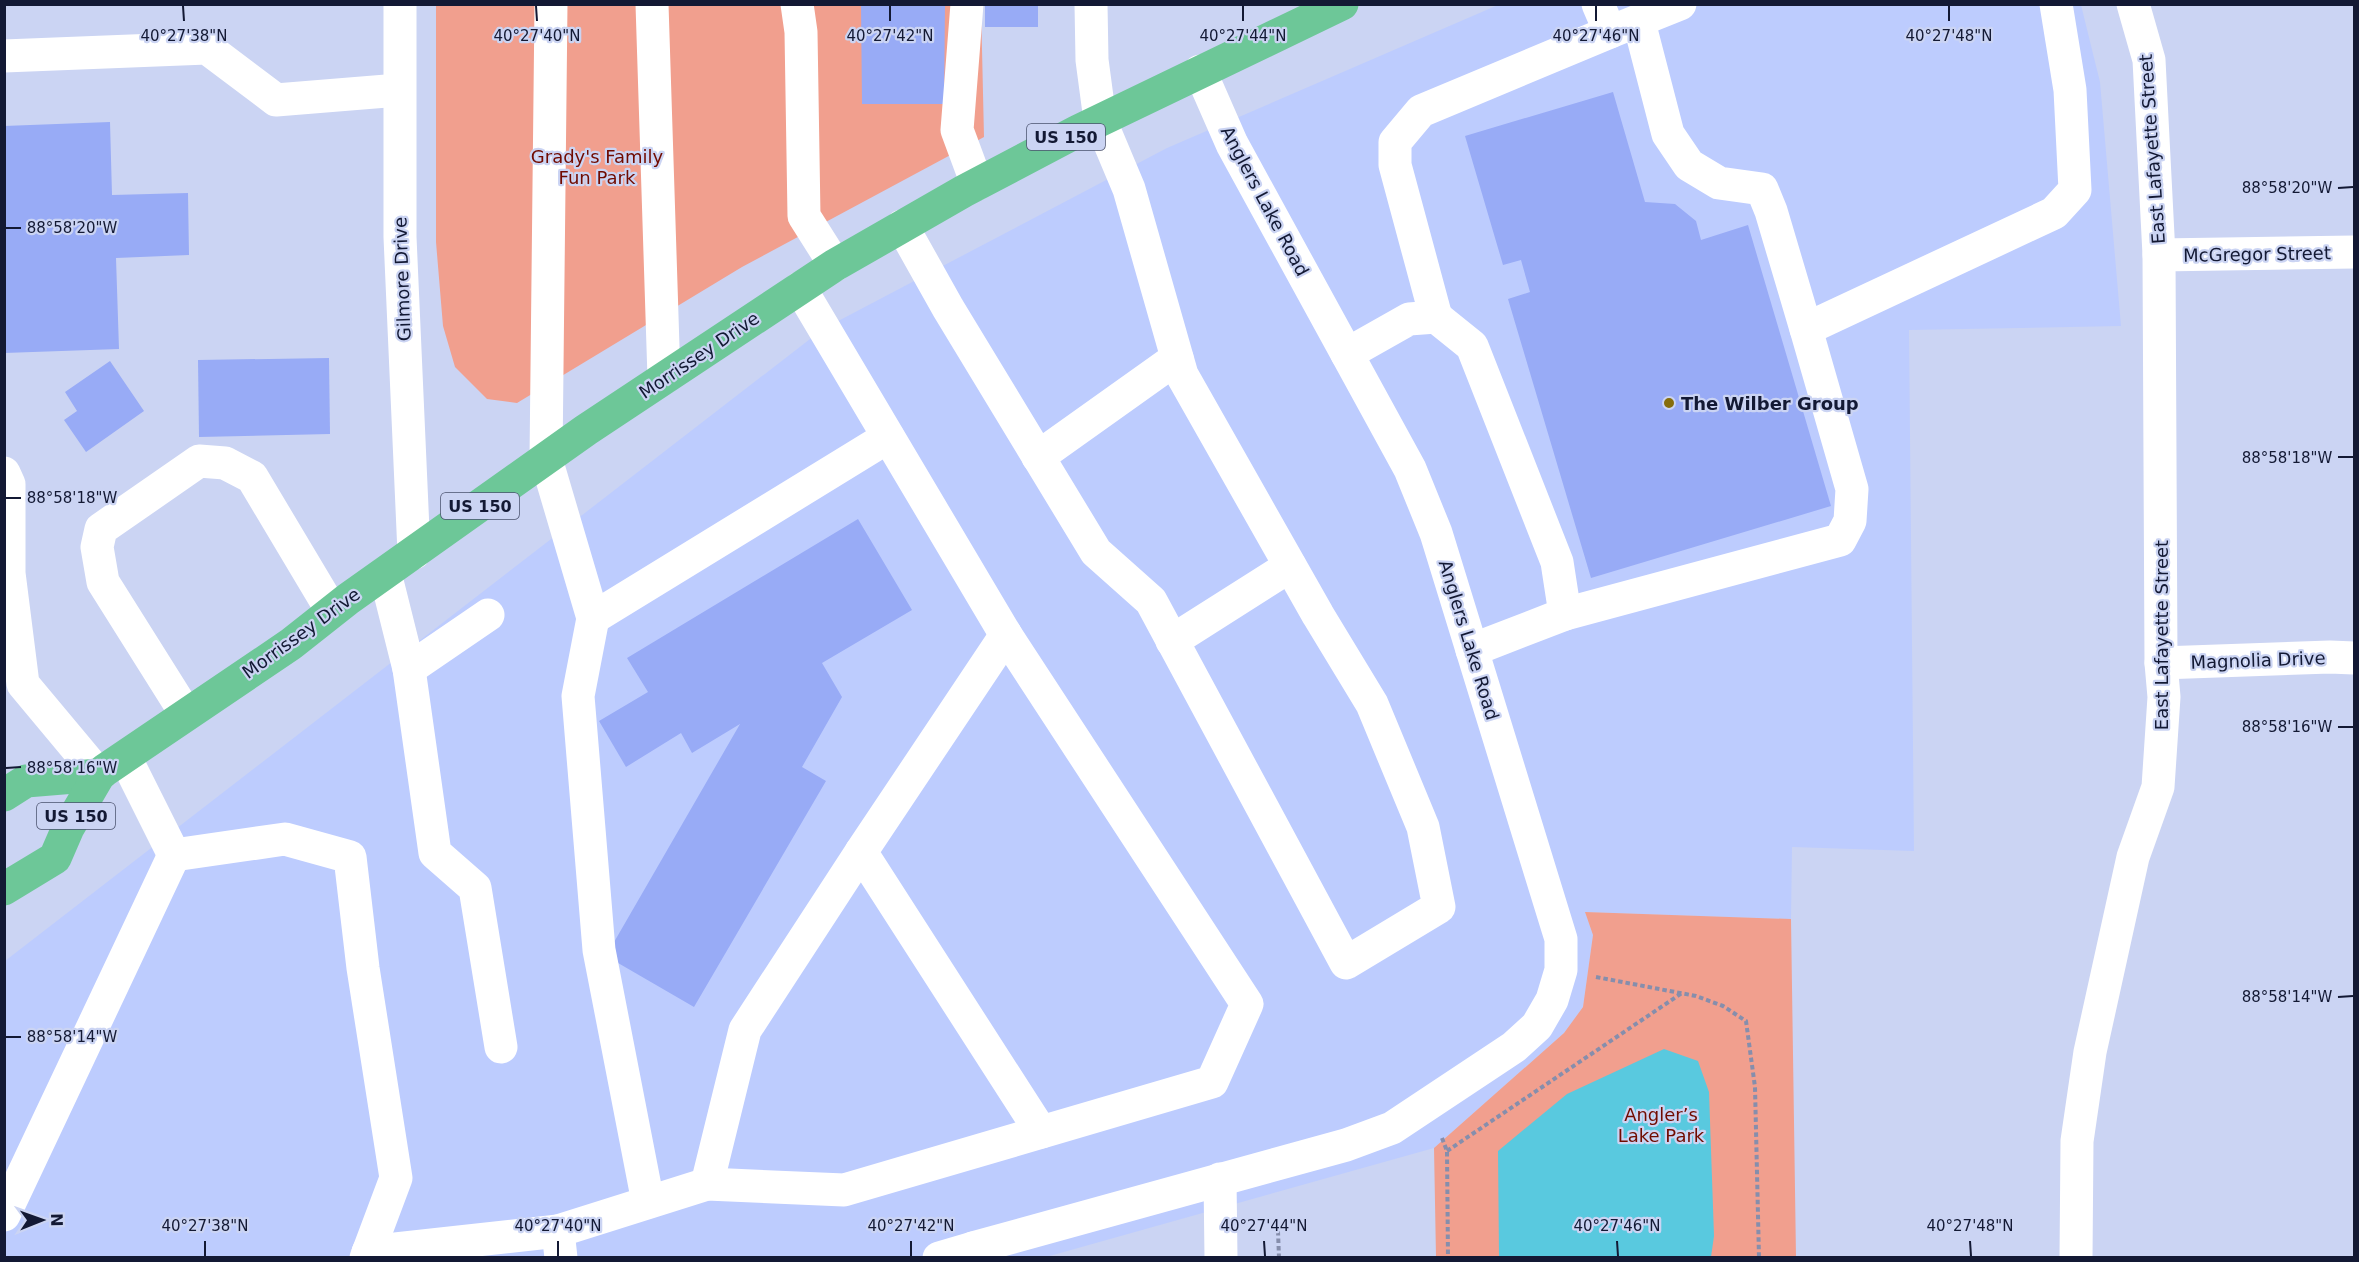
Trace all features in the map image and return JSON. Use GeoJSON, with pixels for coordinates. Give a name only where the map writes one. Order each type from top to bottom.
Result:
{"type":"FeatureCollection","features":[{"type":"Feature","properties":{"kind":"main road","name":"Morrissey Drive"},"geometry":{"type":"LineString","coordinates":[[4,889],[55,858],[68,828],[99,775],[291,644],[332,611],[546,459],[800,288],[977,184],[1100,120],[1342,4]]}},
{"type":"Feature","properties":{"kind":"main road","name":"US 150"},"geometry":{"type":"LineString","coordinates":[[4,795],[26,781],[99,775]]}},
{"type":"Feature","properties":{"kind":"street","name":"Gilmore Drive"},"geometry":{"type":"LineString","coordinates":[[400,4],[400,237],[414,553]]}},
{"type":"Feature","properties":{"kind":"street"},"geometry":{"type":"LineString","coordinates":[[551,4],[546,459],[594,618],[578,696],[599,950],[648,1202]]}},
{"type":"Feature","properties":{"kind":"street"},"geometry":{"type":"LineString","coordinates":[[652,4],[664,378]]}},
{"type":"Feature","properties":{"kind":"street"},"geometry":{"type":"LineString","coordinates":[[967,4],[957,130],[977,184]]}},
{"type":"Feature","properties":{"kind":"street"},"geometry":{"type":"LineString","coordinates":[[902,226],[948,308],[1096,552],[1151,601],[1346,963],[1439,907],[1423,827],[1372,704],[1290,566],[1182,375],[1129,189],[1100,120],[1092,60],[1091,4]]}},
{"type":"Feature","properties":{"kind":"street"},"geometry":{"type":"LineString","coordinates":[[1565,614],[1557,562],[1472,346],[1436,317],[1395,165],[1395,142],[1421,111],[1616,19],[1680,4]]}},
{"type":"Feature","properties":{"kind":"street"},"geometry":{"type":"LineString","coordinates":[[1806,329],[2054,213],[2075,190],[2070,90],[2056,5]]}},
{"type":"Feature","properties":{"kind":"street","name":"East Lafayette Street"},"geometry":{"type":"LineString","coordinates":[[2076,1257],[2077,1141],[2088,1063],[2133,857],[2158,787],[2164,697],[2161,663],[2159,255],[2149,60],[2135,5]]}},
{"type":"Feature","properties":{"kind":"street"},"geometry":{"type":"LineString","coordinates":[[803,14],[804,216],[835,266]]}},
{"type":"Feature","properties":{"kind":"street"},"geometry":{"type":"LineString","coordinates":[[1472,650],[1565,614],[1840,540],[1850,520],[1852,489],[1771,211],[1762,189],[1719,183],[1689,165],[1668,134],[1616,19]]}},
{"type":"Feature","properties":{"kind":"street"},"geometry":{"type":"LineString","coordinates":[[4,57],[207,48],[276,100],[399,90]]}},
{"type":"Feature","properties":{"kind":"street","name":"Anglers Lake Road"},"geometry":{"type":"LineString","coordinates":[[939,1257],[973,1253],[1220,1179],[1346,1145],[1392,1128],[1514,1047],[1537,1026],[1552,1000],[1561,970],[1561,939],[1436,533],[1410,469],[1232,144],[1200,71]]}},
{"type":"Feature","properties":{"kind":"street","name":"McGregor Street"},"geometry":{"type":"LineString","coordinates":[[2159,255],[2355,252]]}},
{"type":"Feature","properties":{"kind":"street"},"geometry":{"type":"LineString","coordinates":[[174,855],[285,839],[350,857],[363,968],[396,1178],[367,1255],[559,1244],[648,1202],[707,1184],[844,1190],[1212,1082],[1247,1004],[1006,635],[800,288]]}},
{"type":"Feature","properties":{"kind":"street"},"geometry":{"type":"LineString","coordinates":[[1347,354],[1409,319],[1436,317]]}},
{"type":"Feature","properties":{"kind":"street"},"geometry":{"type":"LineString","coordinates":[[1038,457],[1177,358]]}},
{"type":"Feature","properties":{"kind":"street"},"geometry":{"type":"LineString","coordinates":[[594,618],[888,437]]}},
{"type":"Feature","properties":{"kind":"street"},"geometry":{"type":"LineString","coordinates":[[186,714],[103,582],[97,547],[101,529],[199,460],[225,463],[252,477],[332,611]]}},
{"type":"Feature","properties":{"kind":"street"},"geometry":{"type":"LineString","coordinates":[[4,473],[9,484],[9,573],[14,685],[99,775]]}},
{"type":"Feature","properties":{"kind":"street"},"geometry":{"type":"LineString","coordinates":[[1172,641],[1290,566]]}},
{"type":"Feature","properties":{"kind":"street"},"geometry":{"type":"LineString","coordinates":[[385,573],[409,669],[435,853],[475,888],[501,1047]]}},
{"type":"Feature","properties":{"kind":"street"},"geometry":{"type":"LineString","coordinates":[[409,669],[488,615]]}},
{"type":"Feature","properties":{"kind":"street"},"geometry":{"type":"LineString","coordinates":[[707,1184],[745,1030],[1006,635]]}},
{"type":"Feature","properties":{"kind":"street","name":"Magnolia Drive"},"geometry":{"type":"LineString","coordinates":[[2161,663],[2355,658]]}},
{"type":"Feature","properties":{"kind":"street"},"geometry":{"type":"LineString","coordinates":[[125,756],[174,855]]}},
{"type":"Feature","properties":{"kind":"street"},"geometry":{"type":"LineString","coordinates":[[861,852],[1041,1132]]}},
{"type":"Feature","properties":{"kind":"street"},"geometry":{"type":"LineString","coordinates":[[4,1215],[174,855]]}},
{"type":"Feature","properties":{"kind":"street"},"geometry":{"type":"LineString","coordinates":[[1220,1179],[1221,1257]]}},
{"type":"Feature","properties":{"kind":"path"},"geometry":{"type":"LineString","coordinates":[[1561,970],[1682,993],[1723,1006],[1746,1021],[1755,1087],[1759,1257]]}},
{"type":"Feature","properties":{"kind":"path"},"geometry":{"type":"LineString","coordinates":[[1447,1151],[1682,993]]}},
{"type":"Feature","properties":{"kind":"path"},"geometry":{"type":"LineString","coordinates":[[1428,1104],[1447,1151],[1448,1257]]}},
{"type":"Feature","properties":{"kind":"path"},"geometry":{"type":"LineString","coordinates":[[1278,1231],[1279,1257]]}},
{"type":"Feature","properties":{"kind":"shaded area"},"geometry":{"type":"Polygon","coordinates":[[[1498,5],[2081,5],[2100,82],[2121,326],[1909,330],[1914,851],[1792,847],[1791,919],[1585,912],[1593,935],[1583,1007],[1564,1033],[1434,1148],[1046,1257],[5,1258],[5,961],[823,329],[1167,148],[1498,5]]]}},
{"type":"Feature","properties":{"kind":"shaded area"},"geometry":{"type":"Polygon","coordinates":[[[1664,1049],[1698,1061],[1709,1092],[1714,1236],[1711,1257],[1499,1257],[1498,1151],[1567,1094],[1664,1049]]]}},
{"type":"Feature","properties":{"kind":"green space","name":"Grady's Family Fun Park"},"geometry":{"type":"Polygon","coordinates":[[[436,5],[981,5],[984,137],[742,267],[517,403],[487,399],[455,367],[443,326],[436,242],[436,5]]]}},
{"type":"Feature","properties":{"kind":"green space","name":"Angler’s Lake Park"},"geometry":{"type":"Polygon","coordinates":[[[1585,912],[1791,919],[1796,1257],[1436,1257],[1434,1148],[1564,1033],[1583,1007],[1593,935],[1585,912]]]}},
{"type":"Feature","properties":{"kind":"building"},"geometry":{"type":"Polygon","coordinates":[[[985,4],[1038,4],[1038,27],[985,27],[985,4]]]}},
{"type":"Feature","properties":{"kind":"building"},"geometry":{"type":"Polygon","coordinates":[[[861,5],[945,5],[944,104],[862,104],[861,5]]]}},
{"type":"Feature","properties":{"kind":"building","name":"The Wilber Group"},"geometry":{"type":"Polygon","coordinates":[[[1613,92],[1645,202],[1675,204],[1696,221],[1701,240],[1748,225],[1831,506],[1591,578],[1508,299],[1530,292],[1521,260],[1503,265],[1465,136],[1613,92]]]}},
{"type":"Feature","properties":{"kind":"building"},"geometry":{"type":"Polygon","coordinates":[[[110,122],[112,195],[188,193],[189,255],[116,258],[119,349],[4,353],[4,126],[110,122]]]}},
{"type":"Feature","properties":{"kind":"building"},"geometry":{"type":"Polygon","coordinates":[[[329,358],[330,434],[199,437],[198,360],[329,358]]]}},
{"type":"Feature","properties":{"kind":"building"},"geometry":{"type":"Polygon","coordinates":[[[110,361],[144,411],[86,452],[64,420],[77,411],[65,392],[110,361]]]}},
{"type":"Feature","properties":{"kind":"building"},"geometry":{"type":"Polygon","coordinates":[[[858,519],[912,610],[822,663],[842,697],[802,767],[826,781],[694,1007],[606,956],[740,724],[692,753],[681,733],[626,767],[599,721],[648,692],[627,658],[858,519]]]}},
{"type":"Feature","properties":{"kind":"place","name":"The Wilber Group"},"geometry":{"type":"Point","coordinates":[1669,403]}}]}
